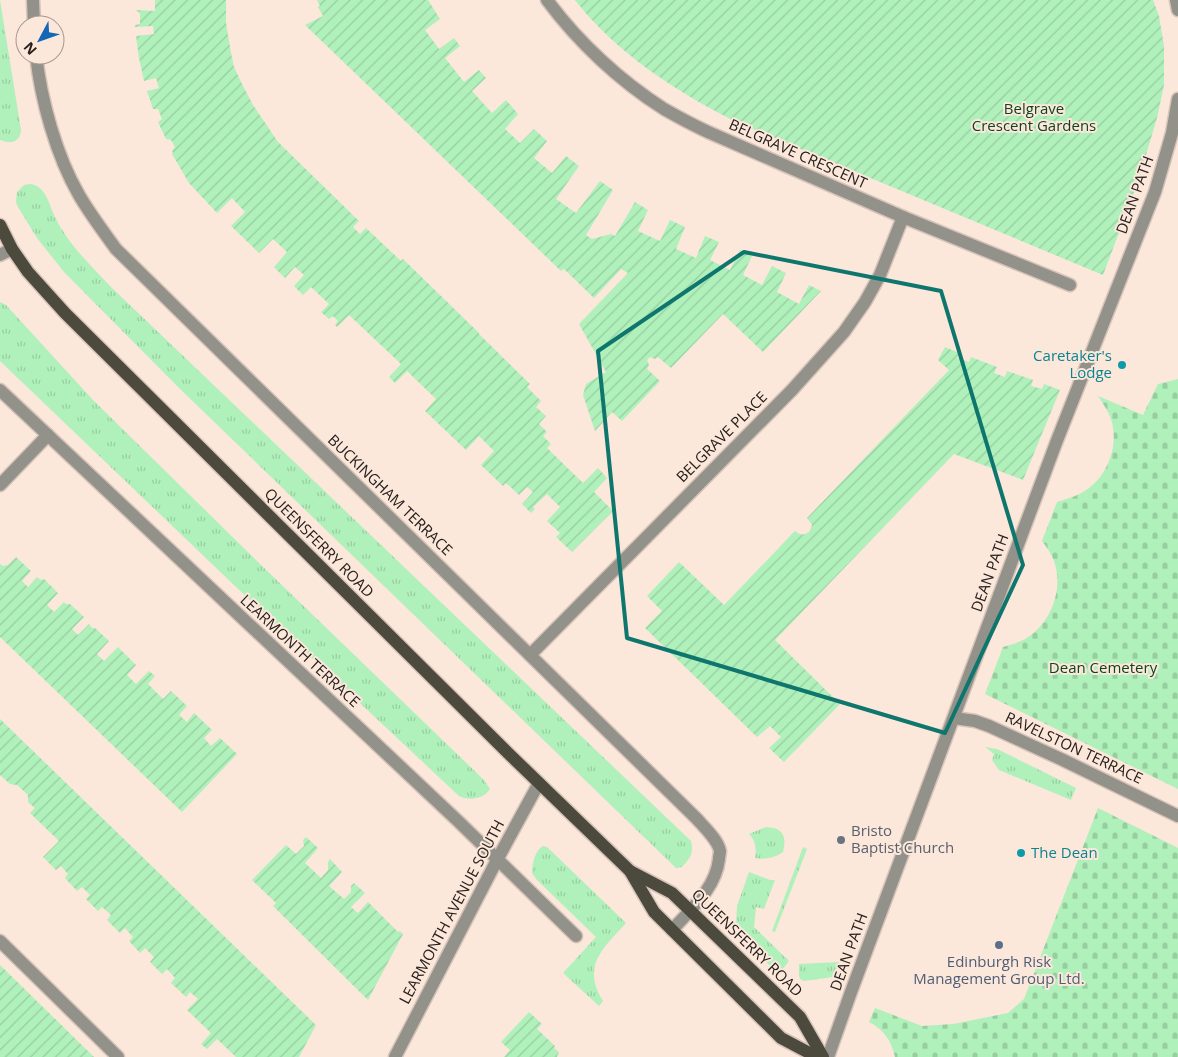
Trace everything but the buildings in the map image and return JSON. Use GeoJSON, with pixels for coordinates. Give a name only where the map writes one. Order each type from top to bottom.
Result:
{"type":"FeatureCollection","features":[{"type":"Feature","properties":{"kind":"main road","name":"QUEENSFERRY ROAD"},"geometry":{"type":"LineString","coordinates":[[0,225],[12,250],[28,272],[65,314],[630,871],[654,912],[672,930],[782,1038],[817,1057]]}},
{"type":"Feature","properties":{"kind":"main road","name":"QUEENSFERRY ROAD"},"geometry":{"type":"LineString","coordinates":[[630,871],[672,893],[800,1017],[823,1057]]}},
{"type":"Feature","properties":{"kind":"street"},"geometry":{"type":"LineString","coordinates":[[33,0],[34,15]]}},
{"type":"Feature","properties":{"kind":"street","name":"BELGRAVE CRESCENT"},"geometry":{"type":"LineString","coordinates":[[547,0],[584,45],[664,109],[708,132],[903,218],[1070,285]]}},
{"type":"Feature","properties":{"kind":"street"},"geometry":{"type":"LineString","coordinates":[[1176,0],[1178,10]]}},
{"type":"Feature","properties":{"kind":"street","name":"BUCKINGHAM TERRACE"},"geometry":{"type":"LineString","coordinates":[[38,65],[46,107],[58,150],[78,194],[116,249],[697,819],[713,838],[720,850],[718,868],[711,884],[672,930]]}},
{"type":"Feature","properties":{"kind":"street","name":"DEAN PATH"},"geometry":{"type":"LineString","coordinates":[[828,1057],[1056,443],[1155,192],[1172,132],[1178,99]]}},
{"type":"Feature","properties":{"kind":"street","name":"BELGRAVE PLACE"},"geometry":{"type":"LineString","coordinates":[[530,655],[792,390],[844,332],[865,302],[880,275],[903,218]]}},
{"type":"Feature","properties":{"kind":"street"},"geometry":{"type":"LineString","coordinates":[[0,255],[12,250]]}},
{"type":"Feature","properties":{"kind":"street","name":"LEARMONTH TERRACE"},"geometry":{"type":"LineString","coordinates":[[0,390],[452,815],[576,936]]}},
{"type":"Feature","properties":{"kind":"street"},"geometry":{"type":"LineString","coordinates":[[0,485],[48,435]]}},
{"type":"Feature","properties":{"kind":"street","name":"RAVELSTON TERRACE"},"geometry":{"type":"LineString","coordinates":[[954,718],[975,721],[989,726],[1178,816]]}},
{"type":"Feature","properties":{"kind":"street","name":"LEARMONTH AVENUE SOUTH"},"geometry":{"type":"LineString","coordinates":[[395,1057],[539,783]]}},
{"type":"Feature","properties":{"kind":"street"},"geometry":{"type":"LineString","coordinates":[[0,941],[118,1057]]}},
{"type":"Feature","properties":{"kind":"highlighted area"},"geometry":{"type":"Polygon","coordinates":[[[744,252],[941,291],[1023,565],[945,733],[627,638],[598,351],[744,252]]]}},
{"type":"Feature","properties":{"kind":"green space"},"geometry":{"type":"Polygon","coordinates":[[[0,0],[21,130],[19,138],[11,142],[0,140],[0,0]]]}},
{"type":"Feature","properties":{"kind":"green space"},"geometry":{"type":"Polygon","coordinates":[[[155,0],[226,0],[226,23],[234,67],[253,105],[278,142],[359,221],[353,227],[360,234],[366,228],[401,261],[403,259],[530,384],[527,387],[541,401],[536,407],[546,416],[539,424],[547,432],[543,436],[551,444],[547,448],[583,483],[598,468],[607,478],[594,492],[613,511],[572,552],[556,537],[560,533],[547,521],[560,507],[547,494],[533,507],[535,509],[531,513],[522,504],[533,492],[527,487],[519,495],[506,483],[503,486],[481,465],[494,451],[479,436],[466,450],[425,411],[436,399],[407,371],[395,383],[389,377],[401,364],[349,315],[337,327],[335,325],[338,321],[333,316],[329,319],[321,312],[329,304],[311,287],[303,295],[294,286],[304,275],[295,267],[285,278],[274,267],[287,252],[273,239],[259,253],[231,226],[245,212],[232,198],[217,213],[189,183],[172,154],[175,147],[171,140],[166,139],[158,122],[162,119],[158,109],[153,109],[147,91],[159,88],[156,78],[144,81],[139,58],[136,36],[154,34],[153,26],[135,27],[135,25],[140,24],[140,13],[135,10],[155,11],[155,0]]]}},
{"type":"Feature","properties":{"kind":"green space"},"geometry":{"type":"Polygon","coordinates":[[[317,0],[428,0],[440,19],[425,30],[439,49],[454,38],[460,46],[445,58],[464,82],[479,70],[486,78],[472,91],[492,113],[506,100],[518,114],[505,129],[520,143],[534,129],[547,141],[534,158],[552,173],[566,156],[579,166],[556,199],[576,213],[600,181],[613,190],[586,235],[592,239],[611,234],[615,236],[635,202],[648,210],[638,231],[660,241],[670,220],[685,227],[676,249],[696,258],[705,236],[719,242],[710,260],[730,270],[740,250],[752,256],[743,275],[762,285],[772,266],[786,273],[777,292],[799,304],[809,285],[821,291],[763,352],[723,314],[671,368],[658,357],[655,359],[650,357],[647,360],[649,365],[647,369],[660,381],[622,421],[612,412],[595,431],[583,395],[586,384],[606,372],[579,324],[628,273],[621,269],[594,298],[565,270],[561,271],[305,25],[323,16],[318,7],[320,6],[317,0]]]}},
{"type":"Feature","properties":{"kind":"green space","name":"Belgrave Crescent Gardens"},"geometry":{"type":"Polygon","coordinates":[[[575,0],[1153,0],[1159,16],[1164,46],[1164,85],[1157,118],[1137,185],[1103,275],[736,122],[692,98],[649,70],[609,37],[575,0]]]}},
{"type":"Feature","properties":{"kind":"green space"},"geometry":{"type":"Polygon","coordinates":[[[30,184],[40,188],[44,193],[67,238],[112,288],[691,841],[691,856],[682,867],[676,868],[179,388],[64,272],[37,238],[16,202],[17,192],[24,185],[30,184]]]}},
{"type":"Feature","properties":{"kind":"green space"},"geometry":{"type":"Polygon","coordinates":[[[0,302],[6,305],[93,400],[484,780],[490,789],[484,795],[476,798],[459,796],[234,585],[0,361],[0,302]]]}},
{"type":"Feature","properties":{"kind":"green space"},"geometry":{"type":"Polygon","coordinates":[[[945,347],[959,353],[957,358],[969,362],[971,357],[997,367],[994,373],[1005,377],[1007,371],[1033,380],[1031,386],[1042,389],[1044,384],[1060,390],[1023,480],[954,454],[775,640],[840,704],[784,762],[769,748],[781,737],[770,726],[757,737],[645,628],[662,611],[647,596],[679,562],[724,605],[795,531],[803,534],[808,533],[812,525],[807,518],[949,370],[938,360],[945,347]]]}},
{"type":"Feature","properties":{"kind":"green space","name":"Dean Cemetery"},"geometry":{"type":"Polygon","coordinates":[[[1178,379],[1178,789],[985,694],[1003,647],[1014,644],[1034,632],[1042,624],[1053,605],[1056,594],[1057,572],[1053,558],[1042,541],[1057,502],[1082,493],[1089,488],[1096,482],[1107,466],[1113,448],[1113,429],[1111,419],[1098,396],[1143,415],[1158,384],[1178,379]]]}},
{"type":"Feature","properties":{"kind":"green space"},"geometry":{"type":"Polygon","coordinates":[[[16,557],[31,571],[22,581],[28,587],[37,577],[41,580],[44,579],[58,593],[47,605],[54,612],[64,602],[70,604],[84,617],[72,629],[78,635],[89,624],[109,641],[97,654],[104,661],[118,647],[136,665],[127,675],[136,684],[149,671],[155,676],[148,684],[163,699],[171,691],[187,706],[179,715],[187,722],[194,713],[212,730],[204,738],[211,746],[220,738],[237,754],[182,812],[0,637],[0,564],[3,566],[8,565],[16,557]]]}},
{"type":"Feature","properties":{"kind":"green space"},"geometry":{"type":"Polygon","coordinates":[[[0,719],[316,1025],[299,1057],[236,1057],[217,1039],[207,1049],[201,1044],[211,1033],[187,1010],[198,999],[190,992],[186,997],[171,983],[175,978],[167,969],[162,974],[150,962],[154,957],[145,948],[140,953],[129,941],[133,937],[125,928],[120,933],[107,920],[111,915],[102,907],[98,911],[86,899],[90,895],[82,887],[77,891],[65,878],[68,874],[61,866],[56,870],[43,857],[59,841],[30,813],[35,808],[28,802],[28,795],[17,785],[10,784],[0,775],[0,719]]]}},
{"type":"Feature","properties":{"kind":"green space"},"geometry":{"type":"Polygon","coordinates":[[[985,747],[997,749],[1076,788],[1071,800],[999,770],[992,760],[994,754],[985,747]]]}},
{"type":"Feature","properties":{"kind":"green space"},"geometry":{"type":"Polygon","coordinates":[[[1098,808],[1178,848],[1178,1057],[895,1057],[886,1036],[879,1028],[869,1022],[875,1008],[922,1026],[953,1024],[1008,1013],[1024,999],[1098,808]]]}},
{"type":"Feature","properties":{"kind":"green space"},"geometry":{"type":"Polygon","coordinates":[[[766,827],[780,831],[784,837],[783,852],[770,858],[755,858],[755,845],[749,834],[766,827]]]}},
{"type":"Feature","properties":{"kind":"green space"},"geometry":{"type":"Polygon","coordinates":[[[306,837],[318,848],[305,863],[321,878],[328,870],[330,859],[342,872],[329,886],[344,899],[351,892],[351,886],[354,883],[365,893],[351,907],[358,913],[368,902],[398,932],[400,931],[403,934],[368,1000],[273,906],[276,903],[252,880],[286,845],[296,854],[304,846],[303,840],[306,837]]]}},
{"type":"Feature","properties":{"kind":"green space"},"geometry":{"type":"Polygon","coordinates":[[[543,846],[547,847],[626,923],[603,950],[595,967],[594,977],[603,1001],[599,1006],[563,973],[596,937],[532,873],[536,854],[543,846]]]}},
{"type":"Feature","properties":{"kind":"green space"},"geometry":{"type":"Polygon","coordinates":[[[803,847],[807,849],[775,932],[772,931],[803,847]]]}},
{"type":"Feature","properties":{"kind":"green space"},"geometry":{"type":"Polygon","coordinates":[[[749,872],[775,880],[764,909],[756,907],[754,927],[789,961],[783,969],[778,971],[773,969],[739,934],[736,926],[737,906],[749,872]]]}},
{"type":"Feature","properties":{"kind":"green space"},"geometry":{"type":"Polygon","coordinates":[[[839,962],[833,977],[804,981],[800,979],[799,964],[839,962]]]}},
{"type":"Feature","properties":{"kind":"green space"},"geometry":{"type":"Polygon","coordinates":[[[0,965],[94,1057],[0,1057],[0,965]]]}},
{"type":"Feature","properties":{"kind":"green space"},"geometry":{"type":"Polygon","coordinates":[[[529,1012],[542,1024],[537,1029],[555,1046],[554,1048],[559,1052],[557,1057],[504,1057],[510,1050],[501,1042],[529,1012]]]}},
{"type":"Feature","properties":{"kind":"place","name":"Caretaker's Lodge"},"geometry":{"type":"Point","coordinates":[1122,365]}},
{"type":"Feature","properties":{"kind":"place","name":"Bristo Baptist Church"},"geometry":{"type":"Point","coordinates":[841,840]}},
{"type":"Feature","properties":{"kind":"place","name":"The Dean"},"geometry":{"type":"Point","coordinates":[1021,853]}},
{"type":"Feature","properties":{"kind":"place","name":"Edinburgh Risk Management Group Ltd."},"geometry":{"type":"Point","coordinates":[999,945]}}]}
